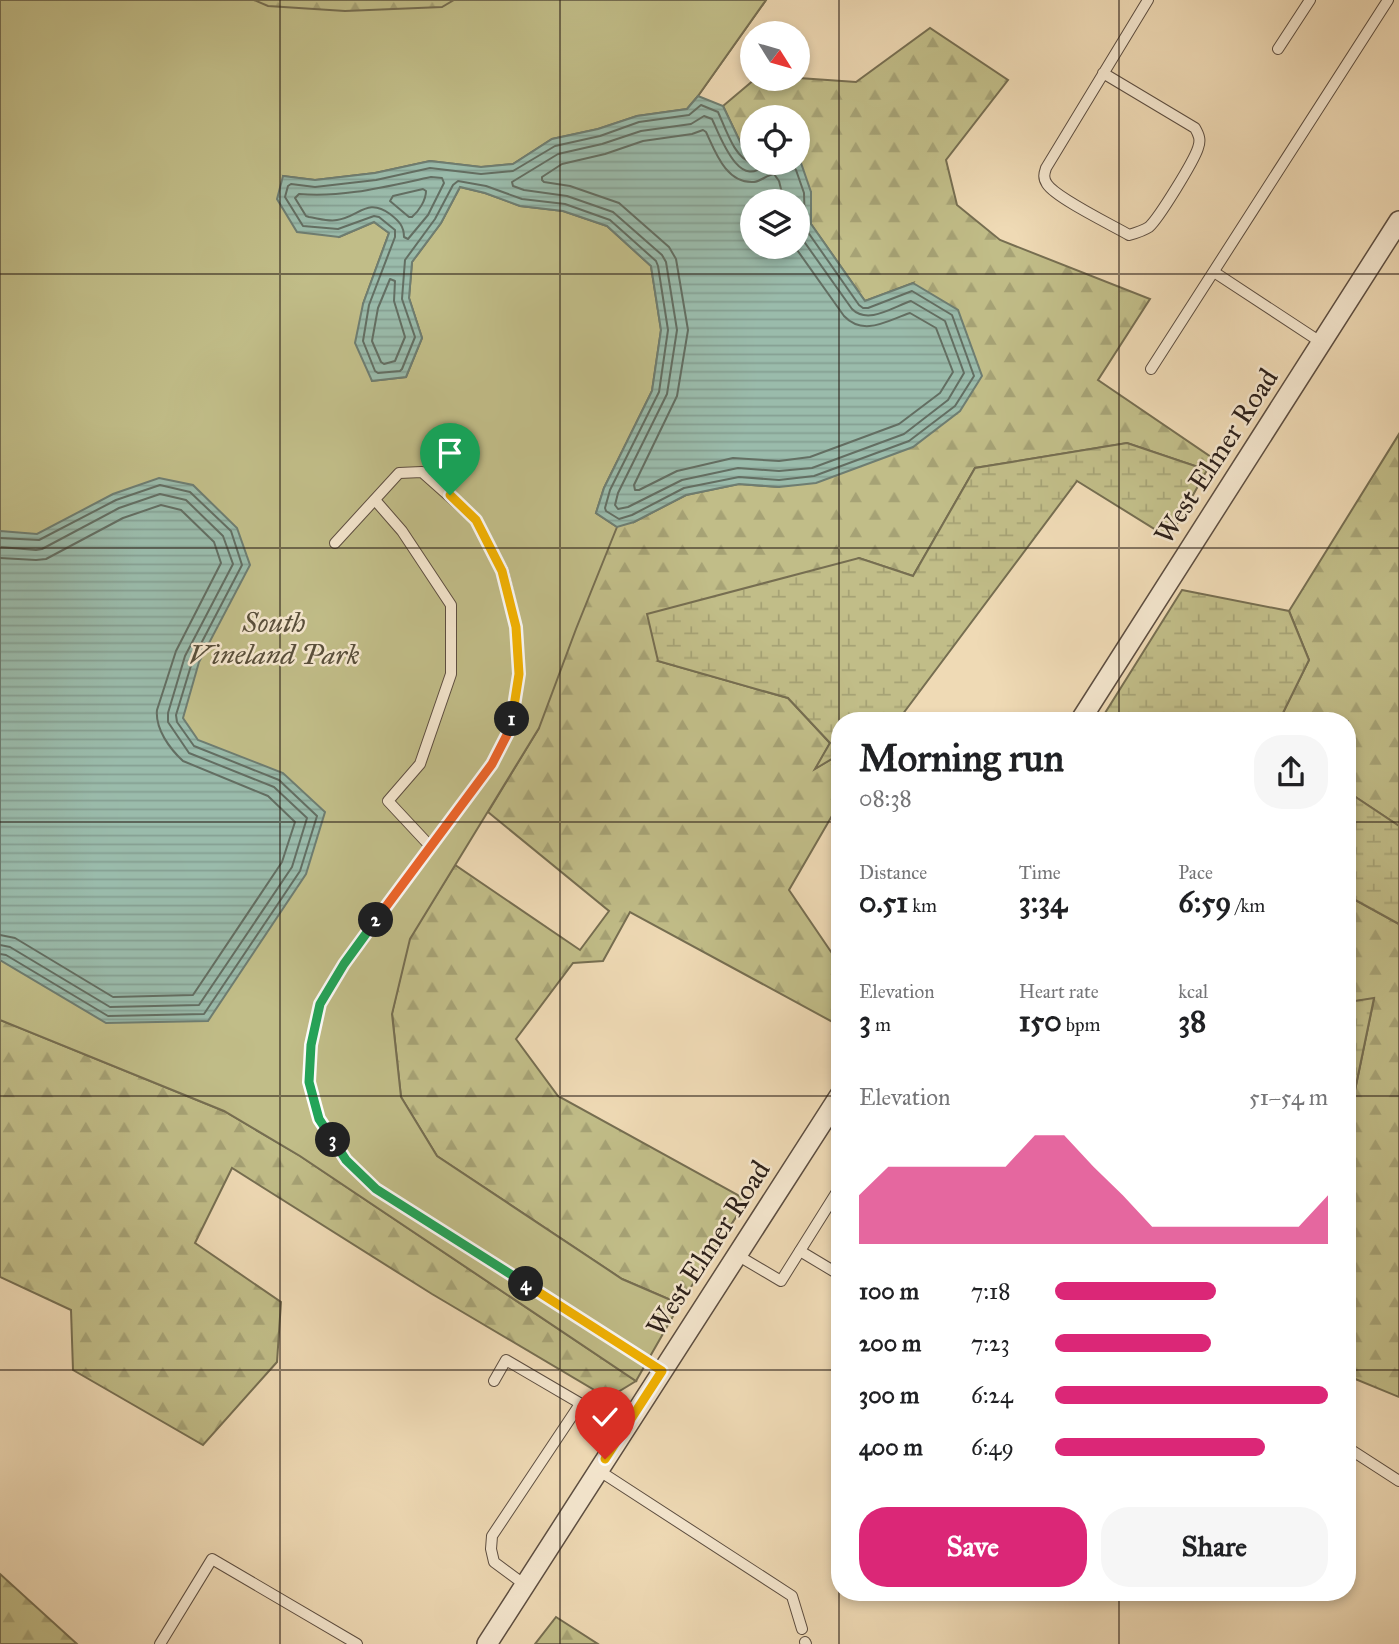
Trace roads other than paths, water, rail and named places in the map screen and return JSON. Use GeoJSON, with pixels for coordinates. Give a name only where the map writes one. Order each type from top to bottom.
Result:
{"type":"FeatureCollection","features":[{"type":"Feature","properties":{"kind":"street","name":"West Elmer Road"},"geometry":{"type":"LineString","coordinates":[[1086,712],[1399,221]]}},
{"type":"Feature","properties":{"kind":"street","name":"West Elmer Road"},"geometry":{"type":"LineString","coordinates":[[487,1644],[737,1255],[831,1121]]}},
{"type":"Feature","properties":{"kind":"lane"},"geometry":{"type":"LineString","coordinates":[[1103,73],[1195,128],[1200,136],[1198,150],[1161,213],[1149,226],[1129,235],[1060,196],[1047,185],[1044,176],[1046,167],[1103,73],[1148,0]]}},
{"type":"Feature","properties":{"kind":"lane"},"geometry":{"type":"LineString","coordinates":[[1278,49],[1310,0]]}},
{"type":"Feature","properties":{"kind":"lane"},"geometry":{"type":"LineString","coordinates":[[1151,369],[1388,0]]}},
{"type":"Feature","properties":{"kind":"lane"},"geometry":{"type":"LineString","coordinates":[[1214,272],[1322,343]]}},
{"type":"Feature","properties":{"kind":"lane"},"geometry":{"type":"LineString","coordinates":[[335,542],[399,473],[422,472],[476,520],[502,571],[516,627],[519,674],[511,727],[492,764],[344,964],[320,1004],[311,1045],[309,1082],[319,1119],[346,1160],[376,1189],[662,1371]]}},
{"type":"Feature","properties":{"kind":"lane"},"geometry":{"type":"LineString","coordinates":[[375,500],[402,531],[451,605],[452,674],[420,764],[388,801],[430,846]]}},
{"type":"Feature","properties":{"kind":"lane"},"geometry":{"type":"LineString","coordinates":[[737,1255],[781,1281],[831,1201]]}},
{"type":"Feature","properties":{"kind":"lane"},"geometry":{"type":"LineString","coordinates":[[800,1251],[831,1270]]}},
{"type":"Feature","properties":{"kind":"lane"},"geometry":{"type":"LineString","coordinates":[[494,1381],[506,1360],[624,1429]]}},
{"type":"Feature","properties":{"kind":"lane"},"geometry":{"type":"LineString","coordinates":[[525,1585],[494,1562],[492,1536],[580,1404]]}},
{"type":"Feature","properties":{"kind":"lane"},"geometry":{"type":"LineString","coordinates":[[1356,1453],[1399,1481]]}},
{"type":"Feature","properties":{"kind":"lane"},"geometry":{"type":"LineString","coordinates":[[598,1470],[792,1596],[802,1629]]}},
{"type":"Feature","properties":{"kind":"lane"},"geometry":{"type":"LineString","coordinates":[[160,1644],[212,1559],[357,1644]]}},
{"type":"Feature","properties":{"kind":"water"},"geometry":{"type":"Polygon","coordinates":[[[698,96],[723,106],[740,142],[740,175],[805,175],[810,189],[740,189],[740,259],[810,259],[810,189],[811,224],[865,301],[913,283],[958,310],[982,376],[960,411],[913,447],[816,483],[779,487],[739,484],[686,495],[634,522],[617,527],[596,513],[604,488],[652,391],[661,330],[651,266],[607,226],[563,211],[520,206],[460,187],[441,223],[412,262],[409,298],[422,338],[406,377],[372,381],[355,343],[363,304],[389,233],[374,222],[339,237],[297,232],[277,199],[283,176],[315,180],[375,173],[430,161],[481,167],[513,164],[552,139],[598,129],[637,116],[687,109],[698,96]]]}},
{"type":"Feature","properties":{"kind":"water"},"geometry":{"type":"Polygon","coordinates":[[[159,478],[193,485],[237,528],[250,565],[199,662],[183,718],[198,740],[283,773],[325,812],[306,874],[208,1021],[106,1023],[0,960],[0,531],[37,534],[113,494],[159,478]]]}},
{"type":"Feature","properties":{"kind":"park label","name":"South Vineland Park"},"geometry":{"type":"Point","coordinates":[274,638]}}]}
